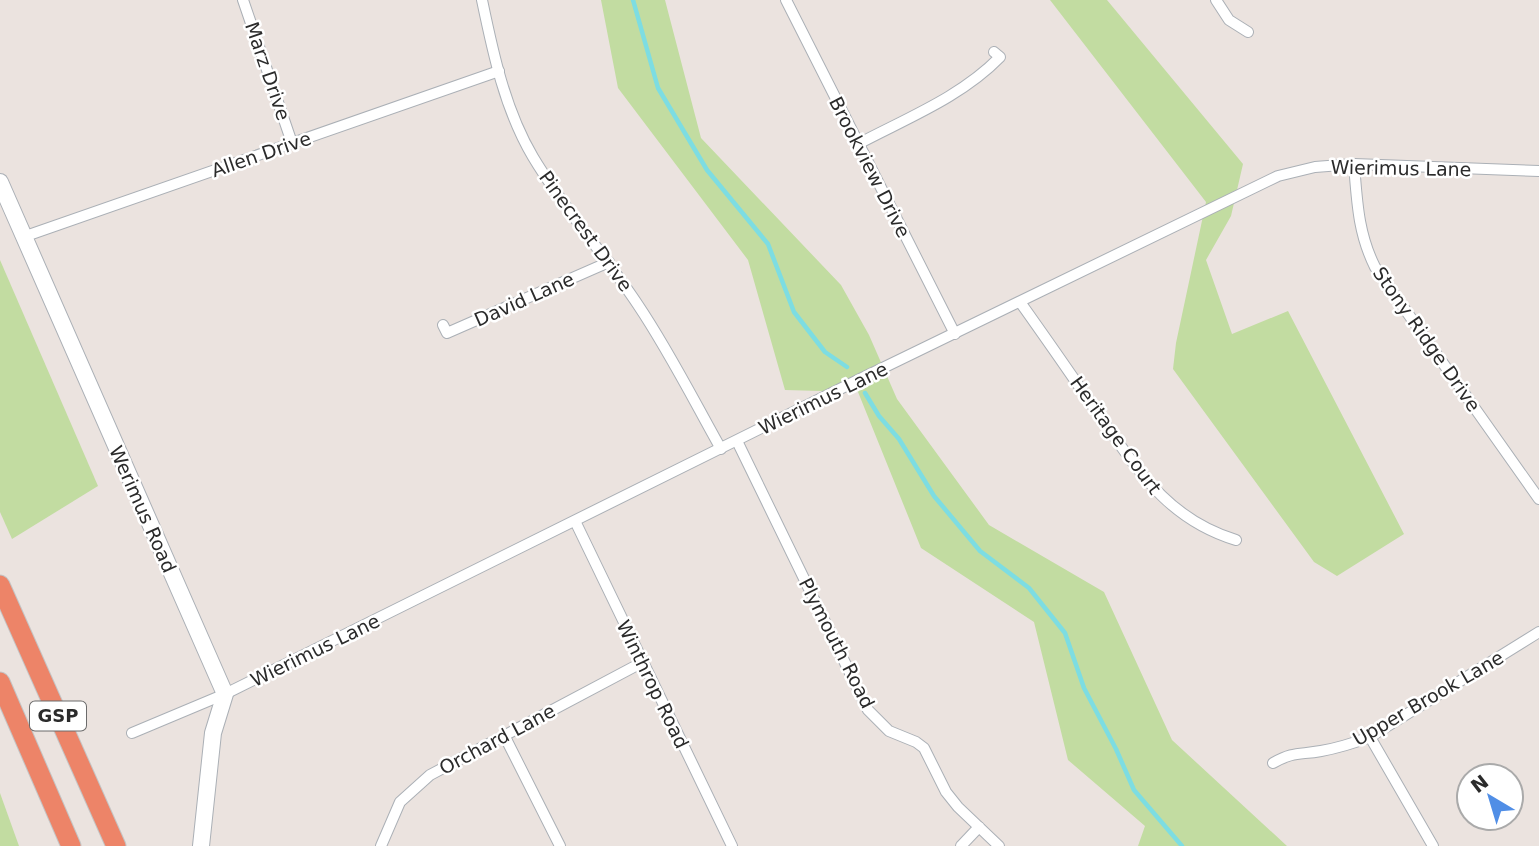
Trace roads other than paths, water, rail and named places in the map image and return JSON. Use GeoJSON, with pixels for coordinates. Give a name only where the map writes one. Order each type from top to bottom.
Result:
{"type":"FeatureCollection","features":[{"type":"Feature","properties":{"kind":"highway","name":"GSP"},"geometry":{"type":"LineString","coordinates":[[0,585],[116,846]]}},
{"type":"Feature","properties":{"kind":"highway","name":"GSP"},"geometry":{"type":"LineString","coordinates":[[0,682],[71,846]]}},
{"type":"Feature","properties":{"kind":"main road","name":"Werimus Road"},"geometry":{"type":"LineString","coordinates":[[0,182],[225,694]]}},
{"type":"Feature","properties":{"kind":"main road"},"geometry":{"type":"LineString","coordinates":[[201,846],[213,733],[225,694]]}},
{"type":"Feature","properties":{"kind":"street","name":"Marz Drive"},"geometry":{"type":"LineString","coordinates":[[243,0],[292,143]]}},
{"type":"Feature","properties":{"kind":"street","name":"Pinecrest Drive"},"geometry":{"type":"LineString","coordinates":[[482,0],[499,71],[514,117],[531,155],[640,308],[721,449]]}},
{"type":"Feature","properties":{"kind":"street","name":"Brookview Drive"},"geometry":{"type":"LineString","coordinates":[[786,0],[955,334]]}},
{"type":"Feature","properties":{"kind":"street"},"geometry":{"type":"LineString","coordinates":[[1216,0],[1229,20],[1248,32]]}},
{"type":"Feature","properties":{"kind":"street"},"geometry":{"type":"LineString","coordinates":[[858,144],[963,89],[1000,57],[995,52]]}},
{"type":"Feature","properties":{"kind":"street","name":"Allen Drive"},"geometry":{"type":"LineString","coordinates":[[23,237],[499,71]]}},
{"type":"Feature","properties":{"kind":"street","name":"Wierimus Lane"},"geometry":{"type":"LineString","coordinates":[[132,733],[225,694],[1278,176],[1315,167],[1354,164],[1539,171]]}},
{"type":"Feature","properties":{"kind":"street","name":"Stony Ridge Drive"},"geometry":{"type":"LineString","coordinates":[[1354,164],[1360,228],[1375,267],[1539,499]]}},
{"type":"Feature","properties":{"kind":"street","name":"David Lane"},"geometry":{"type":"LineString","coordinates":[[443,325],[447,333],[609,262]]}},
{"type":"Feature","properties":{"kind":"street","name":"Heritage Court"},"geometry":{"type":"LineString","coordinates":[[1020,302],[1146,481],[1183,515],[1204,528],[1236,540]]}},
{"type":"Feature","properties":{"kind":"street","name":"Plymouth Road"},"geometry":{"type":"LineString","coordinates":[[737,441],[868,710],[889,731],[924,748],[946,792],[999,846]]}},
{"type":"Feature","properties":{"kind":"street","name":"Winthrop Road"},"geometry":{"type":"LineString","coordinates":[[575,521],[732,846]]}},
{"type":"Feature","properties":{"kind":"street","name":"Upper Brook Lane"},"geometry":{"type":"LineString","coordinates":[[1273,763],[1290,753],[1344,747],[1370,737],[1539,632]]}},
{"type":"Feature","properties":{"kind":"street","name":"Orchard Lane"},"geometry":{"type":"LineString","coordinates":[[381,846],[400,802],[430,775],[643,662]]}},
{"type":"Feature","properties":{"kind":"street"},"geometry":{"type":"LineString","coordinates":[[504,735],[560,846]]}},
{"type":"Feature","properties":{"kind":"street"},"geometry":{"type":"LineString","coordinates":[[1370,737],[1433,846]]}},
{"type":"Feature","properties":{"kind":"street"},"geometry":{"type":"LineString","coordinates":[[961,846],[979,827]]}},
{"type":"Feature","properties":{"kind":"waterway"},"geometry":{"type":"LineString","coordinates":[[633,0],[658,88],[707,170],[768,244],[794,312],[825,352],[847,367]]}},
{"type":"Feature","properties":{"kind":"waterway"},"geometry":{"type":"LineString","coordinates":[[865,393],[879,416],[899,439],[934,496],[980,551],[1029,588],[1065,633],[1084,688],[1134,790],[1182,846]]}}]}
